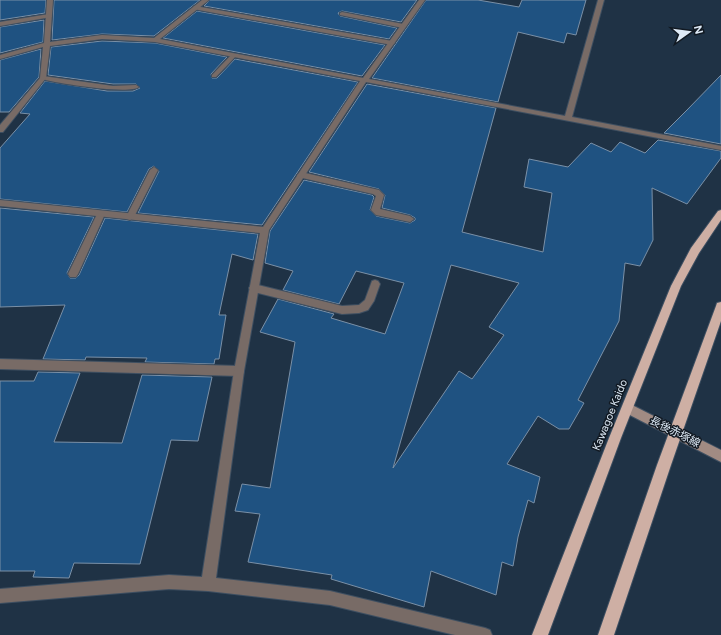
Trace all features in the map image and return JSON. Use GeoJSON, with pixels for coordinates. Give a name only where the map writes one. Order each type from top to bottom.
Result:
{"type":"FeatureCollection","features":[{"type":"Feature","properties":{"kind":"highway","name":"Kawagoe Kaido"},"geometry":{"type":"LineString","coordinates":[[540,635],[676,286],[695,251],[721,213]]}},
{"type":"Feature","properties":{"kind":"highway"},"geometry":{"type":"LineString","coordinates":[[606,635],[721,306]]}},
{"type":"Feature","properties":{"kind":"main road","name":"長後赤塚線"},"geometry":{"type":"LineString","coordinates":[[628,408],[721,456]]}},
{"type":"Feature","properties":{"kind":"street"},"geometry":{"type":"LineString","coordinates":[[0,130],[43,78],[50,0]]}},
{"type":"Feature","properties":{"kind":"street"},"geometry":{"type":"LineString","coordinates":[[155,40],[206,0]]}},
{"type":"Feature","properties":{"kind":"street"},"geometry":{"type":"LineString","coordinates":[[208,584],[239,371],[265,230],[364,81],[422,0]]}},
{"type":"Feature","properties":{"kind":"street"},"geometry":{"type":"LineString","coordinates":[[568,119],[601,0]]}},
{"type":"Feature","properties":{"kind":"street"},"geometry":{"type":"LineString","coordinates":[[195,8],[392,43]]}},
{"type":"Feature","properties":{"kind":"street"},"geometry":{"type":"LineString","coordinates":[[342,14],[403,26]]}},
{"type":"Feature","properties":{"kind":"street"},"geometry":{"type":"LineString","coordinates":[[0,24],[49,16]]}},
{"type":"Feature","properties":{"kind":"street"},"geometry":{"type":"LineString","coordinates":[[0,57],[47,44],[102,37],[155,40],[721,148]]}},
{"type":"Feature","properties":{"kind":"street"},"geometry":{"type":"LineString","coordinates":[[214,76],[234,56]]}},
{"type":"Feature","properties":{"kind":"street"},"geometry":{"type":"LineString","coordinates":[[43,78],[113,88],[136,87]]}},
{"type":"Feature","properties":{"kind":"street"},"geometry":{"type":"LineString","coordinates":[[130,216],[154,170]]}},
{"type":"Feature","properties":{"kind":"street"},"geometry":{"type":"LineString","coordinates":[[302,175],[376,192],[380,195],[380,197],[375,210],[379,213],[410,219]]}},
{"type":"Feature","properties":{"kind":"street"},"geometry":{"type":"LineString","coordinates":[[0,203],[265,230]]}},
{"type":"Feature","properties":{"kind":"street"},"geometry":{"type":"LineString","coordinates":[[73,274],[101,214]]}},
{"type":"Feature","properties":{"kind":"street"},"geometry":{"type":"LineString","coordinates":[[254,288],[342,310],[351,310],[365,307],[369,301],[375,284]]}},
{"type":"Feature","properties":{"kind":"street"},"geometry":{"type":"LineString","coordinates":[[0,364],[239,371]]}},
{"type":"Feature","properties":{"kind":"street"},"geometry":{"type":"LineString","coordinates":[[0,596],[169,582],[208,584],[330,598],[485,635]]}},
{"type":"Feature","properties":{"kind":"building"},"geometry":{"type":"Polygon","coordinates":[[[0,0],[46,0],[45,13],[0,20],[0,0]]]}},
{"type":"Feature","properties":{"kind":"building"},"geometry":{"type":"Polygon","coordinates":[[[54,0],[200,0],[154,36],[102,34],[52,40],[54,0]]]}},
{"type":"Feature","properties":{"kind":"building"},"geometry":{"type":"Polygon","coordinates":[[[210,0],[417,0],[401,22],[342,11],[338,13],[340,16],[397,28],[389,39],[204,6],[210,0]]]}},
{"type":"Feature","properties":{"kind":"building"},"geometry":{"type":"Polygon","coordinates":[[[426,0],[478,0],[519,7],[522,0],[586,0],[576,35],[567,33],[564,43],[518,32],[498,102],[372,78],[426,0]]]}},
{"type":"Feature","properties":{"kind":"building"},"geometry":{"type":"Polygon","coordinates":[[[197,11],[385,45],[362,76],[163,38],[197,11]]]}},
{"type":"Feature","properties":{"kind":"building"},"geometry":{"type":"Polygon","coordinates":[[[44,20],[43,42],[0,53],[0,27],[44,20]]]}},
{"type":"Feature","properties":{"kind":"building"},"geometry":{"type":"Polygon","coordinates":[[[102,41],[155,43],[227,57],[211,74],[212,78],[217,78],[235,59],[358,82],[262,225],[138,213],[159,171],[154,166],[149,169],[127,212],[0,199],[0,148],[30,114],[20,113],[45,81],[107,91],[133,91],[140,88],[136,84],[113,84],[48,75],[51,47],[102,41]]]}},
{"type":"Feature","properties":{"kind":"building"},"geometry":{"type":"Polygon","coordinates":[[[41,49],[39,77],[9,112],[0,112],[0,60],[41,49]]]}},
{"type":"Feature","properties":{"kind":"building"},"geometry":{"type":"Polygon","coordinates":[[[721,75],[721,144],[664,133],[687,110],[721,75]]]}},
{"type":"Feature","properties":{"kind":"building"},"geometry":{"type":"Polygon","coordinates":[[[367,84],[496,108],[462,232],[543,252],[552,193],[524,187],[529,159],[568,167],[591,143],[611,152],[620,142],[645,153],[658,140],[721,151],[721,158],[687,204],[652,188],[653,240],[640,266],[625,263],[619,321],[578,400],[584,403],[569,429],[559,429],[538,416],[507,464],[540,477],[534,503],[528,500],[518,537],[513,566],[502,562],[496,595],[431,571],[424,607],[331,579],[332,575],[248,562],[260,514],[235,511],[242,484],[270,488],[295,342],[260,332],[278,299],[334,314],[331,318],[385,334],[404,283],[356,271],[339,304],[283,290],[293,271],[265,263],[270,231],[304,180],[372,195],[374,197],[370,210],[376,216],[410,223],[415,220],[415,218],[410,215],[382,208],[385,195],[379,189],[309,172],[367,84]],[[451,265],[393,468],[459,371],[472,379],[504,335],[489,327],[519,283],[451,265]]]}},
{"type":"Feature","properties":{"kind":"building"},"geometry":{"type":"Polygon","coordinates":[[[0,208],[94,217],[67,273],[70,278],[76,278],[79,275],[105,218],[258,234],[253,260],[232,254],[219,315],[226,315],[219,359],[215,359],[214,364],[145,362],[147,358],[86,357],[85,360],[43,359],[65,305],[0,307],[0,208]]]}},
{"type":"Feature","properties":{"kind":"building"},"geometry":{"type":"Polygon","coordinates":[[[38,372],[80,373],[54,442],[122,443],[142,375],[212,377],[198,441],[171,440],[140,564],[74,563],[69,578],[33,577],[35,571],[0,571],[0,381],[34,381],[38,372]]]}}]}
